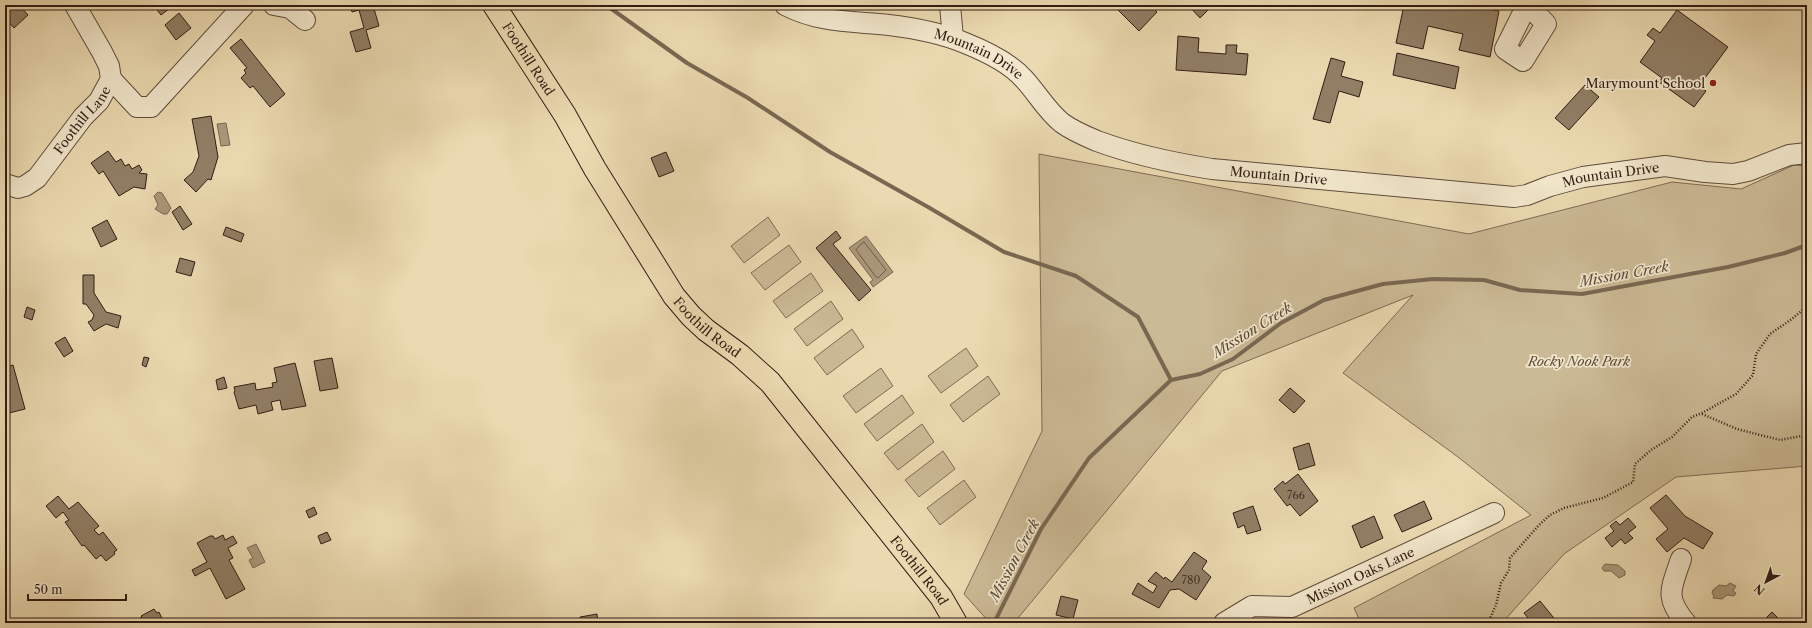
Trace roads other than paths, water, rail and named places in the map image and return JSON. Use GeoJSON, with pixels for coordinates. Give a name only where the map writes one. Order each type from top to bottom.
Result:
{"type":"FeatureCollection","features":[{"type":"Feature","properties":{"kind":"main road","name":"Foothill Road"},"geometry":{"type":"LineString","coordinates":[[494,5],[565,115],[595,169],[674,296],[691,316],[706,330],[740,355],[770,382],[941,597],[956,623]]}},
{"type":"Feature","properties":{"kind":"street","name":"Foothill Lane"},"geometry":{"type":"LineString","coordinates":[[5,184],[18,188],[25,186],[37,178],[84,117],[99,101],[110,79],[109,66],[75,5]]}},
{"type":"Feature","properties":{"kind":"street"},"geometry":{"type":"LineString","coordinates":[[110,79],[137,107],[151,107],[244,5]]}},
{"type":"Feature","properties":{"kind":"street"},"geometry":{"type":"LineString","coordinates":[[274,5],[290,8],[305,20]]}},
{"type":"Feature","properties":{"kind":"street","name":"Mountain Drive"},"geometry":{"type":"LineString","coordinates":[[785,5],[800,13],[818,17],[839,21],[916,29],[953,38],[987,53],[1006,65],[1023,78],[1058,119],[1079,133],[1146,157],[1175,164],[1212,169],[1514,197],[1527,195],[1550,186],[1583,177],[1665,166],[1705,172],[1733,174],[1748,171],[1789,155],[1807,153]]}},
{"type":"Feature","properties":{"kind":"street"},"geometry":{"type":"LineString","coordinates":[[950,5],[953,38]]}},
{"type":"Feature","properties":{"kind":"street"},"geometry":{"type":"LineString","coordinates":[[1525,5],[1523,13],[1504,49],[1523,61],[1546,24],[1528,5]]}},
{"type":"Feature","properties":{"kind":"street","name":"Mission Oaks Lane"},"geometry":{"type":"LineString","coordinates":[[1224,623],[1252,606],[1292,607],[1494,513]]}},
{"type":"Feature","properties":{"kind":"street"},"geometry":{"type":"LineString","coordinates":[[1681,559],[1670,592],[1675,610],[1686,623]]}},
{"type":"Feature","properties":{"kind":"water"},"geometry":{"type":"Polygon","coordinates":[[[226,123],[230,145],[221,146],[217,124],[226,123]]]}},
{"type":"Feature","properties":{"kind":"water"},"geometry":{"type":"Polygon","coordinates":[[[158,192],[162,193],[171,208],[167,214],[163,214],[155,209],[158,205],[154,196],[158,192]]]}},
{"type":"Feature","properties":{"kind":"water"},"geometry":{"type":"Polygon","coordinates":[[[866,236],[893,272],[873,287],[870,282],[873,280],[849,248],[866,236]]]}},
{"type":"Feature","properties":{"kind":"water"},"geometry":{"type":"Polygon","coordinates":[[[256,544],[265,562],[253,568],[249,560],[253,558],[247,548],[256,544]]]}},
{"type":"Feature","properties":{"kind":"water"},"geometry":{"type":"Polygon","coordinates":[[[1605,564],[1618,565],[1625,571],[1625,575],[1619,578],[1611,571],[1604,571],[1602,568],[1605,564]]]}},
{"type":"Feature","properties":{"kind":"water"},"geometry":{"type":"Polygon","coordinates":[[[1730,583],[1736,586],[1733,591],[1736,593],[1734,596],[1727,595],[1722,599],[1713,598],[1713,590],[1719,585],[1726,586],[1730,583]]]}},
{"type":"Feature","properties":{"kind":"waterway"},"geometry":{"type":"LineString","coordinates":[[606,5],[687,63],[748,98],[830,152],[1004,252],[1076,276],[1138,317],[1171,380]]}},
{"type":"Feature","properties":{"kind":"waterway","name":"Mission Creek"},"geometry":{"type":"LineString","coordinates":[[994,623],[1041,529],[1089,458],[1171,380],[1200,374],[1233,359],[1281,323],[1324,300],[1383,284],[1433,279],[1484,280],[1520,290],[1582,294],[1728,267],[1785,253],[1807,245]]}},
{"type":"Feature","properties":{"kind":"place","name":"Marymount School"},"geometry":{"type":"Point","coordinates":[1713,83]}},
{"type":"Feature","properties":{"kind":"park label","name":"Rocky Nook Park"},"geometry":{"type":"Point","coordinates":[1579,361]}}]}
